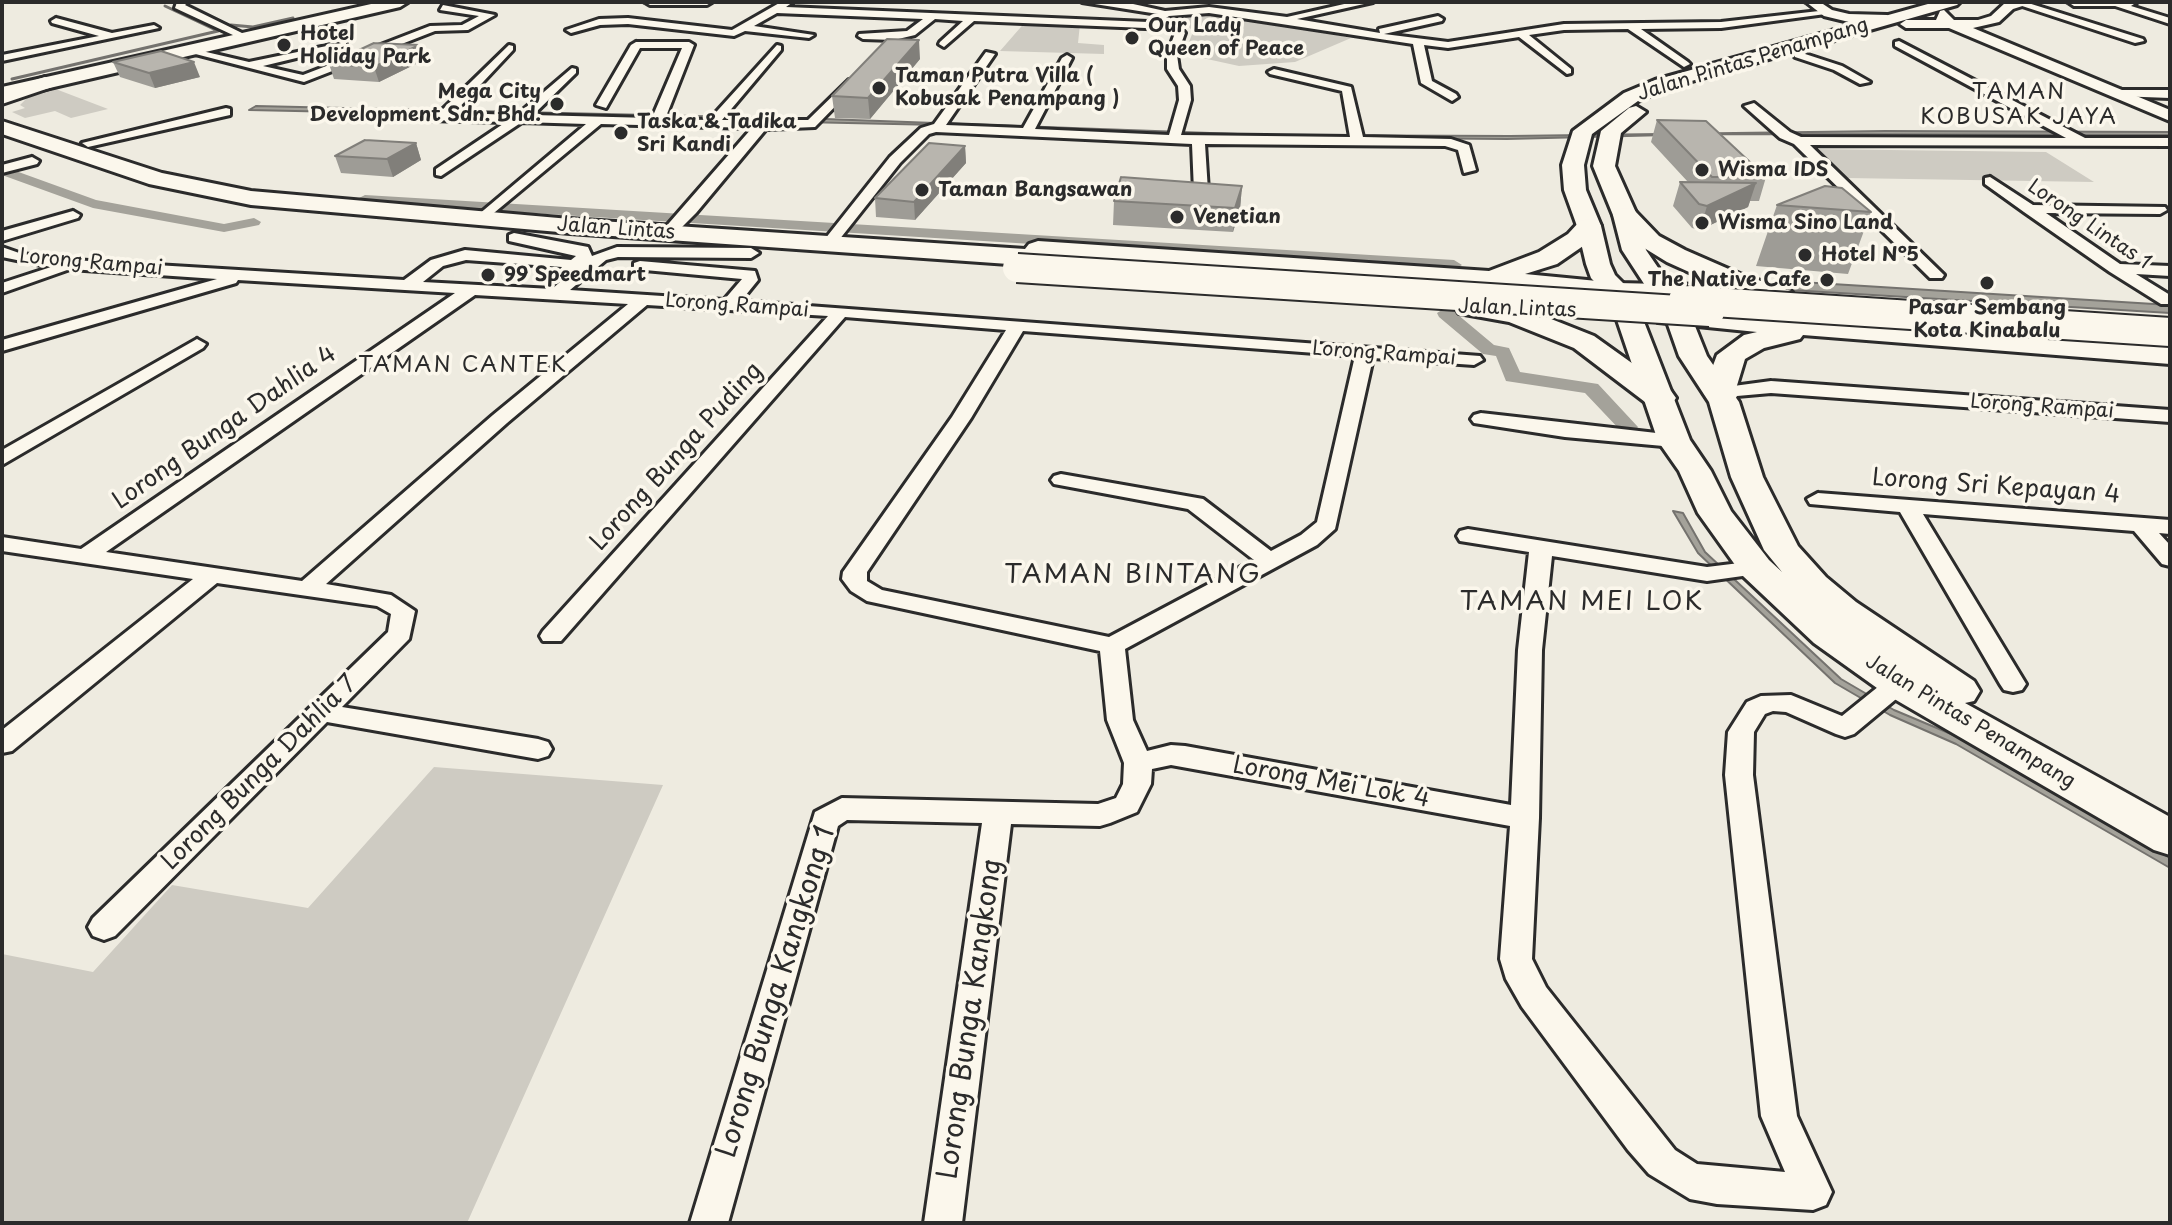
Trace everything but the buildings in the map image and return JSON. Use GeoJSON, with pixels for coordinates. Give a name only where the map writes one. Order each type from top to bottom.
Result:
{"type":"FeatureCollection","features":[{"type":"Feature","properties":{"kind":"highway"},"geometry":{"type":"LineString","coordinates":[[2,91],[41,81]]}},
{"type":"Feature","properties":{"kind":"highway","name":"Jalan Lintas"},"geometry":{"type":"LineString","coordinates":[[2,113],[294,211]]}},
{"type":"Feature","properties":{"kind":"highway","name":"Jalan Lintas"},"geometry":{"type":"LineString","coordinates":[[2,127],[170,182],[251,198],[487,217],[833,238],[927,272],[1469,307],[1519,292]]}},
{"type":"Feature","properties":{"kind":"highway","name":"Jalan Lintas"},"geometry":{"type":"LineString","coordinates":[[2,141],[122,182],[211,203],[294,211],[487,217],[514,238],[751,253],[989,255],[1519,292],[1670,305],[1743,323],[2170,355]]}},
{"type":"Feature","properties":{"kind":"highway"},"geometry":{"type":"LineString","coordinates":[[2,149],[58,172]]}},
{"type":"Feature","properties":{"kind":"highway","name":"Jalan Lintas"},"geometry":{"type":"LineString","coordinates":[[116,189],[246,214],[359,208]]}},
{"type":"Feature","properties":{"kind":"highway"},"geometry":{"type":"LineString","coordinates":[[1625,215],[1650,241],[1676,256],[1730,280],[1781,297]]}},
{"type":"Feature","properties":{"kind":"highway"},"geometry":{"type":"LineString","coordinates":[[1449,275],[1506,273],[1533,265],[1591,237]]}},
{"type":"Feature","properties":{"kind":"highway","name":"Jalan Lintas"},"geometry":{"type":"LineString","coordinates":[[872,253],[947,244],[1449,275],[1519,292]]}},
{"type":"Feature","properties":{"kind":"highway","name":"Jalan Lintas"},"geometry":{"type":"LineString","coordinates":[[872,253],[1017,268],[2170,332]]}},
{"type":"Feature","properties":{"kind":"highway"},"geometry":{"type":"LineString","coordinates":[[1743,323],[1713,315],[1695,304],[1704,297],[1747,294]]}},
{"type":"Feature","properties":{"kind":"highway","name":"Jalan Lintas"},"geometry":{"type":"LineString","coordinates":[[1670,305],[1747,294],[2168,311]]}},
{"type":"Feature","properties":{"kind":"highway"},"geometry":{"type":"LineString","coordinates":[[1629,302],[1710,312],[2170,344]]}},
{"type":"Feature","properties":{"kind":"highway"},"geometry":{"type":"LineString","coordinates":[[1469,307],[1516,315],[1584,342],[1660,398]]}},
{"type":"Feature","properties":{"kind":"highway"},"geometry":{"type":"LineString","coordinates":[[1721,397],[1732,355],[1754,341],[1805,331],[1866,332]]}},
{"type":"Feature","properties":{"kind":"main road"},"geometry":{"type":"LineString","coordinates":[[41,81],[378,2]]}},
{"type":"Feature","properties":{"kind":"main road"},"geometry":{"type":"LineString","coordinates":[[41,81],[400,2]]}},
{"type":"Feature","properties":{"kind":"main road","name":"Jalan Pintas Penampang"},"geometry":{"type":"LineString","coordinates":[[1955,12],[1851,23],[1661,84],[1615,106],[1582,136],[1573,176],[1604,278],[1629,302],[1641,356],[1660,398],[1674,441],[1695,471],[1715,513],[1756,568],[1828,634],[1898,684],[2170,838]]}},
{"type":"Feature","properties":{"kind":"main road","name":"Jalan Pintas Penampang"},"geometry":{"type":"LineString","coordinates":[[1955,12],[1669,94],[1636,112],[1610,135],[1604,166],[1625,215],[1634,250],[1670,305],[1693,356],[1721,397],[1760,510],[1782,550],[1813,585],[1843,610],[1937,678],[2170,808]]}},
{"type":"Feature","properties":{"kind":"main road"},"geometry":{"type":"LineString","coordinates":[[1591,237],[1634,250]]}},
{"type":"Feature","properties":{"kind":"street"},"geometry":{"type":"LineString","coordinates":[[183,2],[178,6],[239,34]]}},
{"type":"Feature","properties":{"kind":"street"},"geometry":{"type":"LineString","coordinates":[[650,2],[707,2]]}},
{"type":"Feature","properties":{"kind":"street"},"geometry":{"type":"LineString","coordinates":[[571,30],[612,21],[725,33],[745,28],[788,2]]}},
{"type":"Feature","properties":{"kind":"street"},"geometry":{"type":"LineString","coordinates":[[844,2],[864,3]]}},
{"type":"Feature","properties":{"kind":"street"},"geometry":{"type":"LineString","coordinates":[[881,13],[895,2]]}},
{"type":"Feature","properties":{"kind":"street"},"geometry":{"type":"LineString","coordinates":[[1087,2],[1167,13],[1209,10],[1283,19],[1365,35],[1468,44],[1564,27],[1743,24],[1828,13]]}},
{"type":"Feature","properties":{"kind":"street"},"geometry":{"type":"LineString","coordinates":[[1283,19],[1368,2]]}},
{"type":"Feature","properties":{"kind":"street"},"geometry":{"type":"LineString","coordinates":[[1812,2],[1851,23]]}},
{"type":"Feature","properties":{"kind":"street"},"geometry":{"type":"LineString","coordinates":[[2074,2],[2131,2]]}},
{"type":"Feature","properties":{"kind":"street"},"geometry":{"type":"LineString","coordinates":[[1955,12],[1991,21],[2005,8],[2023,3],[2139,41]]}},
{"type":"Feature","properties":{"kind":"street"},"geometry":{"type":"LineString","coordinates":[[2111,3],[2170,21]]}},
{"type":"Feature","properties":{"kind":"street"},"geometry":{"type":"LineString","coordinates":[[185,50],[305,81],[434,28],[464,28],[490,15],[443,8]]}},
{"type":"Feature","properties":{"kind":"street"},"geometry":{"type":"LineString","coordinates":[[775,10],[1173,26],[1180,33],[1172,58],[1173,69],[1184,86],[1185,100],[1176,134]]}},
{"type":"Feature","properties":{"kind":"street"},"geometry":{"type":"LineString","coordinates":[[745,28],[810,33],[831,12]]}},
{"type":"Feature","properties":{"kind":"street"},"geometry":{"type":"LineString","coordinates":[[1631,12],[1628,18],[1643,26]]}},
{"type":"Feature","properties":{"kind":"street"},"geometry":{"type":"LineString","coordinates":[[1955,12],[1996,40],[2170,116]]}},
{"type":"Feature","properties":{"kind":"street"},"geometry":{"type":"LineString","coordinates":[[1152,23],[1167,13]]}},
{"type":"Feature","properties":{"kind":"street"},"geometry":{"type":"LineString","coordinates":[[675,27],[703,15]]}},
{"type":"Feature","properties":{"kind":"street"},"geometry":{"type":"LineString","coordinates":[[863,36],[894,37],[911,33],[934,15]]}},
{"type":"Feature","properties":{"kind":"street"},"geometry":{"type":"LineString","coordinates":[[944,44],[974,16]]}},
{"type":"Feature","properties":{"kind":"street"},"geometry":{"type":"LineString","coordinates":[[1365,35],[1438,19]]}},
{"type":"Feature","properties":{"kind":"street"},"geometry":{"type":"LineString","coordinates":[[56,21],[114,37]]}},
{"type":"Feature","properties":{"kind":"street"},"geometry":{"type":"LineString","coordinates":[[1630,26],[1684,64]]}},
{"type":"Feature","properties":{"kind":"street"},"geometry":{"type":"LineString","coordinates":[[2,58],[154,28]]}},
{"type":"Feature","properties":{"kind":"street"},"geometry":{"type":"LineString","coordinates":[[1520,33],[1567,71]]}},
{"type":"Feature","properties":{"kind":"street"},"geometry":{"type":"LineString","coordinates":[[1418,41],[1427,83],[1452,97]]}},
{"type":"Feature","properties":{"kind":"street"},"geometry":{"type":"LineString","coordinates":[[250,66],[342,44]]}},
{"type":"Feature","properties":{"kind":"street"},"geometry":{"type":"LineString","coordinates":[[1899,44],[2086,143]]}},
{"type":"Feature","properties":{"kind":"street"},"geometry":{"type":"LineString","coordinates":[[602,105],[636,45],[689,45],[658,119]]}},
{"type":"Feature","properties":{"kind":"street"},"geometry":{"type":"LineString","coordinates":[[446,113],[509,48]]}},
{"type":"Feature","properties":{"kind":"street"},"geometry":{"type":"LineString","coordinates":[[718,119],[777,48]]}},
{"type":"Feature","properties":{"kind":"street"},"geometry":{"type":"LineString","coordinates":[[938,125],[990,54]]}},
{"type":"Feature","properties":{"kind":"street"},"geometry":{"type":"LineString","coordinates":[[1799,55],[1838,68],[1864,82]]}},
{"type":"Feature","properties":{"kind":"street"},"geometry":{"type":"LineString","coordinates":[[1030,126],[1067,58]]}},
{"type":"Feature","properties":{"kind":"street"},"geometry":{"type":"LineString","coordinates":[[441,172],[524,115],[572,71]]}},
{"type":"Feature","properties":{"kind":"street"},"geometry":{"type":"LineString","coordinates":[[1274,72],[1347,89],[1356,137]]}},
{"type":"Feature","properties":{"kind":"street"},"geometry":{"type":"LineString","coordinates":[[391,115],[446,113],[524,115],[596,122],[718,119],[762,125],[811,124],[859,76]]}},
{"type":"Feature","properties":{"kind":"street"},"geometry":{"type":"LineString","coordinates":[[2121,94],[2170,94]]}},
{"type":"Feature","properties":{"kind":"street"},"geometry":{"type":"LineString","coordinates":[[1750,106],[1788,136],[1936,275]]}},
{"type":"Feature","properties":{"kind":"street"},"geometry":{"type":"LineString","coordinates":[[88,143],[226,112]]}},
{"type":"Feature","properties":{"kind":"street"},"geometry":{"type":"LineString","coordinates":[[487,217],[596,122]]}},
{"type":"Feature","properties":{"kind":"street"},"geometry":{"type":"LineString","coordinates":[[671,229],[691,210],[762,125]]}},
{"type":"Feature","properties":{"kind":"street"},"geometry":{"type":"LineString","coordinates":[[833,238],[895,160],[925,131],[938,125],[1030,126],[1176,134],[1198,140],[1356,137],[1457,145],[1464,148],[1469,170]]}},
{"type":"Feature","properties":{"kind":"street"},"geometry":{"type":"LineString","coordinates":[[1788,136],[2170,142]]}},
{"type":"Feature","properties":{"kind":"street"},"geometry":{"type":"LineString","coordinates":[[1198,140],[1201,191]]}},
{"type":"Feature","properties":{"kind":"street"},"geometry":{"type":"LineString","coordinates":[[2,169],[32,161]]}},
{"type":"Feature","properties":{"kind":"street","name":"Lorong Lintas 1"},"geometry":{"type":"LineString","coordinates":[[1990,181],[2116,269],[2168,311]]}},
{"type":"Feature","properties":{"kind":"street"},"geometry":{"type":"LineString","coordinates":[[2029,209],[2160,210]]}},
{"type":"Feature","properties":{"kind":"street"},"geometry":{"type":"LineString","coordinates":[[2,236],[73,215]]}},
{"type":"Feature","properties":{"kind":"street"},"geometry":{"type":"LineString","coordinates":[[514,238],[583,250],[580,267]]}},
{"type":"Feature","properties":{"kind":"street"},"geometry":{"type":"LineString","coordinates":[[548,293],[580,267],[606,255],[628,251],[751,253]]}},
{"type":"Feature","properties":{"kind":"street","name":"Lorong Rampai"},"geometry":{"type":"LineString","coordinates":[[2,252],[19,258],[73,265],[841,312],[1474,360]]}},
{"type":"Feature","properties":{"kind":"street"},"geometry":{"type":"LineString","coordinates":[[408,285],[437,263],[465,255],[566,263],[580,267],[605,264],[749,274],[750,280],[728,306]]}},
{"type":"Feature","properties":{"kind":"street"},"geometry":{"type":"LineString","coordinates":[[2,288],[73,265]]}},
{"type":"Feature","properties":{"kind":"street"},"geometry":{"type":"LineString","coordinates":[[2116,269],[2170,271]]}},
{"type":"Feature","properties":{"kind":"street"},"geometry":{"type":"LineString","coordinates":[[2,346],[247,275]]}},
{"type":"Feature","properties":{"kind":"street","name":"Lorong Bunga Dahlia 4"},"geometry":{"type":"LineString","coordinates":[[87,555],[472,289]]}},
{"type":"Feature","properties":{"kind":"street"},"geometry":{"type":"LineString","coordinates":[[2,544],[307,589],[500,419],[643,300]]}},
{"type":"Feature","properties":{"kind":"street","name":"Lorong Bunga Puding"},"geometry":{"type":"LineString","coordinates":[[552,636],[841,312]]}},
{"type":"Feature","properties":{"kind":"street"},"geometry":{"type":"LineString","coordinates":[[1018,325],[961,418],[855,572],[854,579],[875,596],[1112,646],[1309,540],[1327,524],[1365,353]]}},
{"type":"Feature","properties":{"kind":"street"},"geometry":{"type":"LineString","coordinates":[[2,459],[197,344]]}},
{"type":"Feature","properties":{"kind":"street"},"geometry":{"type":"LineString","coordinates":[[1732,355],[1735,371],[1771,387]]}},
{"type":"Feature","properties":{"kind":"street"},"geometry":{"type":"LineString","coordinates":[[1721,397],[1733,391],[1771,387]]}},
{"type":"Feature","properties":{"kind":"street","name":"Lorong Rampai"},"geometry":{"type":"LineString","coordinates":[[1771,387],[2170,416]]}},
{"type":"Feature","properties":{"kind":"street"},"geometry":{"type":"LineString","coordinates":[[1481,419],[1674,441]]}},
{"type":"Feature","properties":{"kind":"street"},"geometry":{"type":"LineString","coordinates":[[1061,480],[1195,504],[1268,560]]}},
{"type":"Feature","properties":{"kind":"street","name":"Lorong Sri Kepayan 4"},"geometry":{"type":"LineString","coordinates":[[1818,499],[2170,527]]}},
{"type":"Feature","properties":{"kind":"street"},"geometry":{"type":"LineString","coordinates":[[1908,507],[2013,684]]}},
{"type":"Feature","properties":{"kind":"street"},"geometry":{"type":"LineString","coordinates":[[2141,525],[2170,559]]}},
{"type":"Feature","properties":{"kind":"street"},"geometry":{"type":"LineString","coordinates":[[1468,536],[1712,574],[1756,568]]}},
{"type":"Feature","properties":{"kind":"street"},"geometry":{"type":"LineString","coordinates":[[1541,549],[1530,650],[1525,818],[1516,959],[1522,979],[1641,1138],[1662,1162],[1690,1181],[1717,1186],[1813,1192],[1779,1116],[1738,754],[1741,732],[1756,708],[1770,702],[1791,704],[1845,728],[1898,684]]}},
{"type":"Feature","properties":{"kind":"street"},"geometry":{"type":"LineString","coordinates":[[2,744],[212,575]]}},
{"type":"Feature","properties":{"kind":"street","name":"Lorong Bunga Dahlia 7"},"geometry":{"type":"LineString","coordinates":[[104,927],[400,634],[403,611],[383,600],[307,589]]}},
{"type":"Feature","properties":{"kind":"street"},"geometry":{"type":"LineString","coordinates":[[1112,646],[1120,720],[1138,763]]}},
{"type":"Feature","properties":{"kind":"street"},"geometry":{"type":"LineString","coordinates":[[322,712],[538,749]]}},
{"type":"Feature","properties":{"kind":"street","name":"Lorong Mei Lok 4"},"geometry":{"type":"LineString","coordinates":[[1138,763],[1171,755],[1185,756],[1525,818]]}},
{"type":"Feature","properties":{"kind":"street","name":"Lorong Bunga Kangkong 1"},"geometry":{"type":"LineString","coordinates":[[709,1223],[825,820],[842,809],[1100,815],[1127,805],[1133,796],[1138,763]]}},
{"type":"Feature","properties":{"kind":"street","name":"Lorong Bunga Kangkong"},"geometry":{"type":"LineString","coordinates":[[943,1223],[998,814]]}},
{"type":"Feature","properties":{"kind":"shaded area"},"geometry":{"type":"Polygon","coordinates":[[[1179,14],[1236,16],[1351,38],[1295,62],[1239,66],[1184,54],[1193,32],[1179,14]]]}},
{"type":"Feature","properties":{"kind":"shaded area"},"geometry":{"type":"Polygon","coordinates":[[[1027,20],[1080,24],[1078,43],[1104,45],[1104,54],[1000,51],[1027,20]]]}},
{"type":"Feature","properties":{"kind":"shaded area"},"geometry":{"type":"Polygon","coordinates":[[[53,88],[108,109],[71,118],[55,111],[25,118],[12,112],[25,108],[20,105],[32,93],[53,88]]]}},
{"type":"Feature","properties":{"kind":"shaded area"},"geometry":{"type":"Polygon","coordinates":[[[256,106],[825,119],[1265,135],[1510,136],[1885,131],[2170,132],[2170,135],[1707,134],[1507,139],[1259,137],[940,125],[249,110],[256,106]]]}},
{"type":"Feature","properties":{"kind":"shaded area"},"geometry":{"type":"Polygon","coordinates":[[[1812,149],[2046,152],[2094,182],[1847,178],[1812,149]]]}},
{"type":"Feature","properties":{"kind":"shaded area"},"geometry":{"type":"Polygon","coordinates":[[[1784,281],[2170,305],[2170,313],[1790,290],[1784,281]]]}},
{"type":"Feature","properties":{"kind":"shaded area"},"geometry":{"type":"Polygon","coordinates":[[[1673,511],[1683,513],[1705,552],[1841,679],[1894,710],[1963,739],[2170,858],[2170,868],[1956,744],[1890,715],[1835,683],[1698,553],[1673,511]]]}},
{"type":"Feature","properties":{"kind":"shaded area"},"geometry":{"type":"Polygon","coordinates":[[[434,767],[663,785],[467,1223],[2,1223],[2,954],[93,972],[172,885],[308,908],[434,767]]]}},
{"type":"Feature","properties":{"kind":"waterway"},"geometry":{"type":"LineString","coordinates":[[12,79],[218,31],[165,6]]}},
{"type":"Feature","properties":{"kind":"waterway"},"geometry":{"type":"LineString","coordinates":[[195,10],[222,22]]}},
{"type":"Feature","properties":{"kind":"waterway"},"geometry":{"type":"LineString","coordinates":[[231,25],[253,27],[293,18]]}},
{"type":"Feature","properties":{"kind":"waterway"},"geometry":{"type":"LineString","coordinates":[[2,170],[93,204],[224,228],[254,222]]}},
{"type":"Feature","properties":{"kind":"waterway"},"geometry":{"type":"LineString","coordinates":[[358,202],[365,199],[1454,265]]}},
{"type":"Feature","properties":{"kind":"waterway"},"geometry":{"type":"LineString","coordinates":[[1445,313],[1489,350],[1503,352],[1513,377],[1591,388],[1628,427]]}},
{"type":"Feature","properties":{"kind":"place","name":"Our Lady Queen of Peace"},"geometry":{"type":"Point","coordinates":[1132,38]}},
{"type":"Feature","properties":{"kind":"place","name":"Hotel Holiday Park"},"geometry":{"type":"Point","coordinates":[284,45]}},
{"type":"Feature","properties":{"kind":"place","name":"Taman Putra Villa ( Kobusak Penampang )"},"geometry":{"type":"Point","coordinates":[879,88]}},
{"type":"Feature","properties":{"kind":"place","name":"Mega City Development Sdn. Bhd."},"geometry":{"type":"Point","coordinates":[557,104]}},
{"type":"Feature","properties":{"kind":"place","name":"Taska & Tadika Sri Kandi"},"geometry":{"type":"Point","coordinates":[621,133]}},
{"type":"Feature","properties":{"kind":"place","name":"Wisma IDS"},"geometry":{"type":"Point","coordinates":[1702,170]}},
{"type":"Feature","properties":{"kind":"place","name":"Taman Bangsawan"},"geometry":{"type":"Point","coordinates":[922,190]}},
{"type":"Feature","properties":{"kind":"place","name":"Venetian"},"geometry":{"type":"Point","coordinates":[1177,217]}},
{"type":"Feature","properties":{"kind":"place","name":"Wisma Sino Land"},"geometry":{"type":"Point","coordinates":[1702,223]}},
{"type":"Feature","properties":{"kind":"place","name":"Hotel N°5"},"geometry":{"type":"Point","coordinates":[1805,255]}},
{"type":"Feature","properties":{"kind":"place","name":"99 Speedmart"},"geometry":{"type":"Point","coordinates":[488,275]}},
{"type":"Feature","properties":{"kind":"place","name":"The Native Cafe"},"geometry":{"type":"Point","coordinates":[1827,280]}},
{"type":"Feature","properties":{"kind":"place","name":"Pasar Sembang Kota Kinabalu"},"geometry":{"type":"Point","coordinates":[1987,283]}},
{"type":"Feature","properties":{"kind":"district","name":"TAMAN KOBUSAK JAYA"},"geometry":{"type":"Point","coordinates":[2019,106]}},
{"type":"Feature","properties":{"kind":"district","name":"TAMAN CANTEK"},"geometry":{"type":"Point","coordinates":[463,366]}},
{"type":"Feature","properties":{"kind":"district","name":"TAMAN BINTANG"},"geometry":{"type":"Point","coordinates":[1133,576]}},
{"type":"Feature","properties":{"kind":"district","name":"TAMAN MEI LOK"},"geometry":{"type":"Point","coordinates":[1582,603]}}]}
